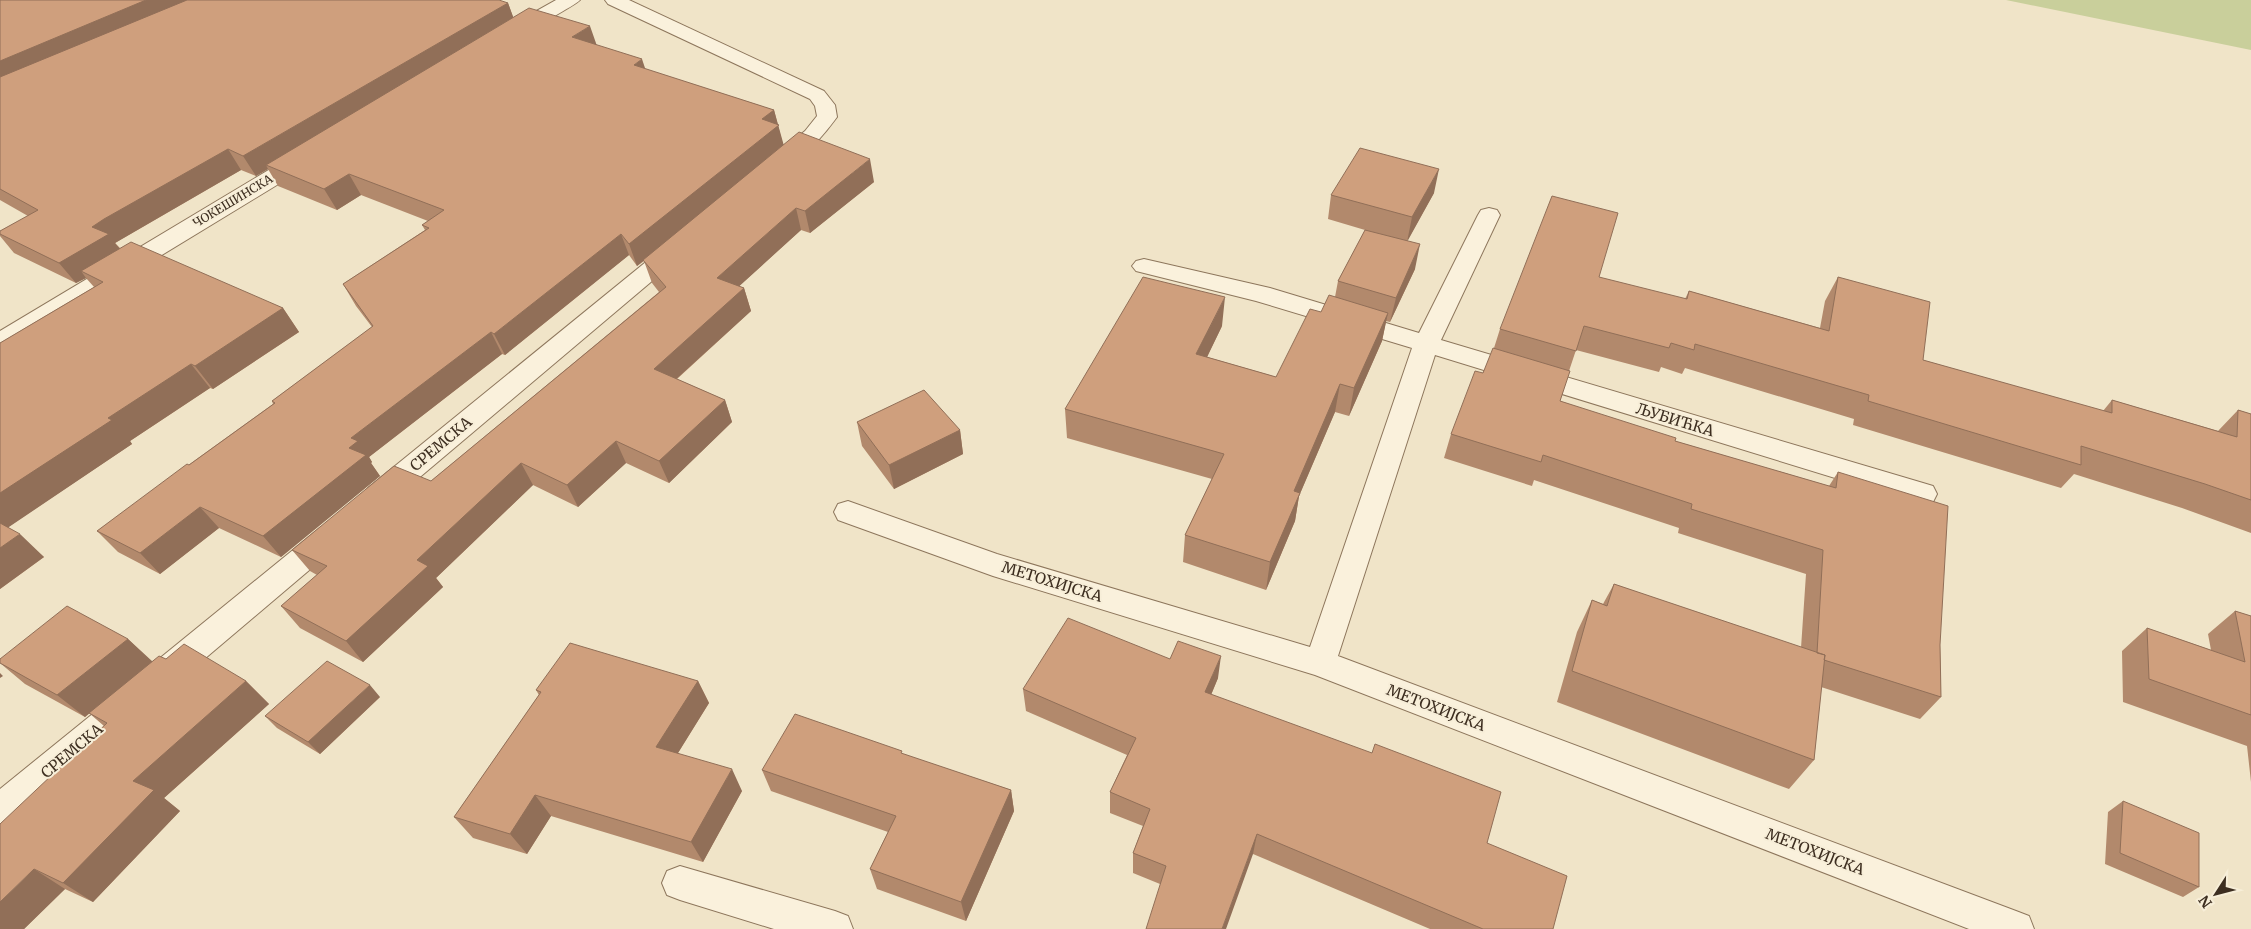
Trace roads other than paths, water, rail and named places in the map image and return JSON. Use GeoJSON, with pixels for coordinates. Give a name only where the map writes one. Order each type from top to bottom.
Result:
{"type":"FeatureCollection","features":[{"type":"Feature","properties":{"kind":"street"},"geometry":{"type":"LineString","coordinates":[[495,43],[555,7],[571,0]]}},
{"type":"Feature","properties":{"kind":"street"},"geometry":{"type":"LineString","coordinates":[[614,0],[817,95],[825,105],[827,116],[812,135],[759,180]]}},
{"type":"Feature","properties":{"kind":"street","name":"ЧОКЕШИНСКА"},"geometry":{"type":"LineString","coordinates":[[0,342],[324,146]]}},
{"type":"Feature","properties":{"kind":"street"},"geometry":{"type":"LineString","coordinates":[[1320,663],[1426,345],[1489,215]]}},
{"type":"Feature","properties":{"kind":"street","name":"СРЕМСКА"},"geometry":{"type":"LineString","coordinates":[[0,810],[698,231]]}},
{"type":"Feature","properties":{"kind":"street","name":"ЉУБИЋКА"},"geometry":{"type":"LineString","coordinates":[[1144,266],[1261,294],[1923,494]]}},
{"type":"Feature","properties":{"kind":"street","name":"МЕТОХИЈСКА"},"geometry":{"type":"LineString","coordinates":[[848,512],[993,564],[1320,663],[2016,929]]}},
{"type":"Feature","properties":{"kind":"street"},"geometry":{"type":"LineString","coordinates":[[680,883],[835,929]]}}]}
